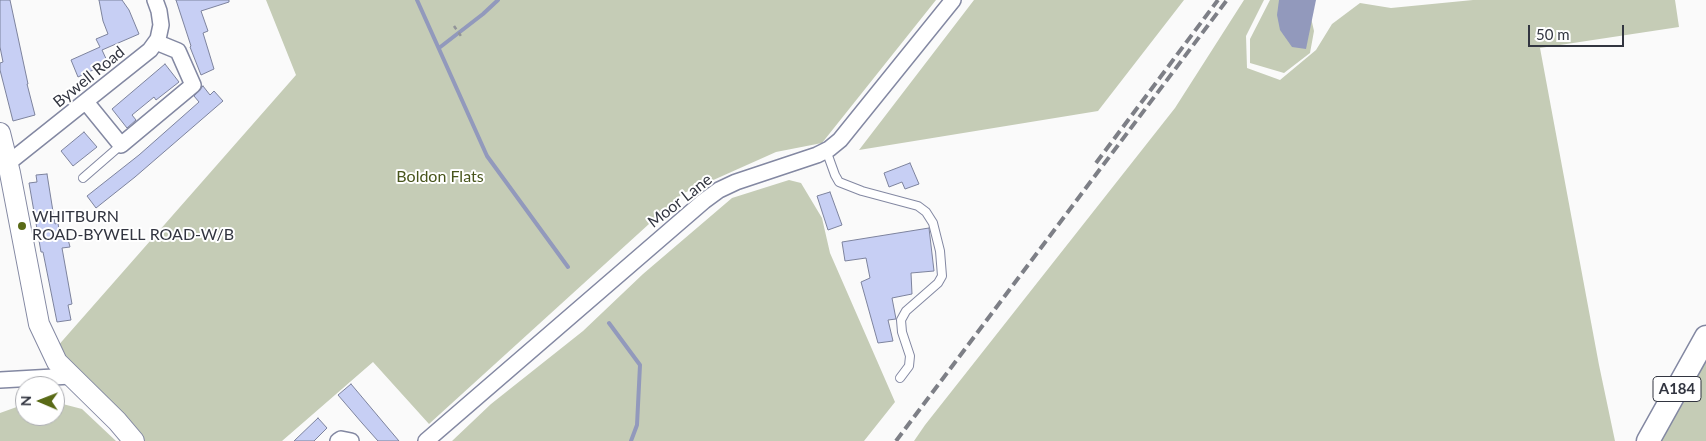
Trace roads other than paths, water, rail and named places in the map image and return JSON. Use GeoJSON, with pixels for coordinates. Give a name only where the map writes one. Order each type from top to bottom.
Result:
{"type":"FeatureCollection","features":[{"type":"Feature","properties":{"kind":"main road"},"geometry":{"type":"LineString","coordinates":[[0,133],[8,164],[39,324],[57,362],[134,441]]}},
{"type":"Feature","properties":{"kind":"main road","name":"A184"},"geometry":{"type":"LineString","coordinates":[[1648,441],[1706,337]]}},
{"type":"Feature","properties":{"kind":"street"},"geometry":{"type":"LineString","coordinates":[[86,102],[121,145],[193,85],[178,51],[156,42],[162,25],[155,0]]}},
{"type":"Feature","properties":{"kind":"street","name":"Moor Lane"},"geometry":{"type":"LineString","coordinates":[[426,441],[719,190],[736,182],[817,155],[840,140],[953,0]]}},
{"type":"Feature","properties":{"kind":"street","name":"Bywell Road"},"geometry":{"type":"LineString","coordinates":[[8,164],[150,50],[156,42]]}},
{"type":"Feature","properties":{"kind":"street"},"geometry":{"type":"LineString","coordinates":[[0,380],[71,376]]}},
{"type":"Feature","properties":{"kind":"street"},"geometry":{"type":"LineString","coordinates":[[338,441],[342,439],[351,441]]}},
{"type":"Feature","properties":{"kind":"lane"},"geometry":{"type":"LineString","coordinates":[[83,178],[121,145]]}},
{"type":"Feature","properties":{"kind":"lane"},"geometry":{"type":"LineString","coordinates":[[826,150],[839,182],[862,191],[918,206],[926,212],[933,223],[940,251],[942,276],[938,283],[906,311],[901,320],[902,332],[910,356],[909,366],[900,378]]}},
{"type":"Feature","properties":{"kind":"water"},"geometry":{"type":"Polygon","coordinates":[[[1279,0],[1316,0],[1306,49],[1292,47],[1280,30],[1277,15],[1279,0]]]}},
{"type":"Feature","properties":{"kind":"waterway"},"geometry":{"type":"LineString","coordinates":[[417,0],[487,156],[568,267]]}},
{"type":"Feature","properties":{"kind":"waterway"},"geometry":{"type":"LineString","coordinates":[[439,48],[498,0]]}},
{"type":"Feature","properties":{"kind":"waterway"},"geometry":{"type":"LineString","coordinates":[[609,323],[640,365],[637,425],[631,441]]}},
{"type":"Feature","properties":{"kind":"railway"},"geometry":{"type":"LineString","coordinates":[[1096,163],[1218,0]]}},
{"type":"Feature","properties":{"kind":"railway"},"geometry":{"type":"LineString","coordinates":[[896,441],[1227,0]]}},
{"type":"Feature","properties":{"kind":"place","name":"WHITBURN ROAD-BYWELL ROAD-W/B"},"geometry":{"type":"Point","coordinates":[22,226]}},
{"type":"Feature","properties":{"kind":"park label","name":"Boldon Flats"},"geometry":{"type":"Point","coordinates":[440,177]}}]}
